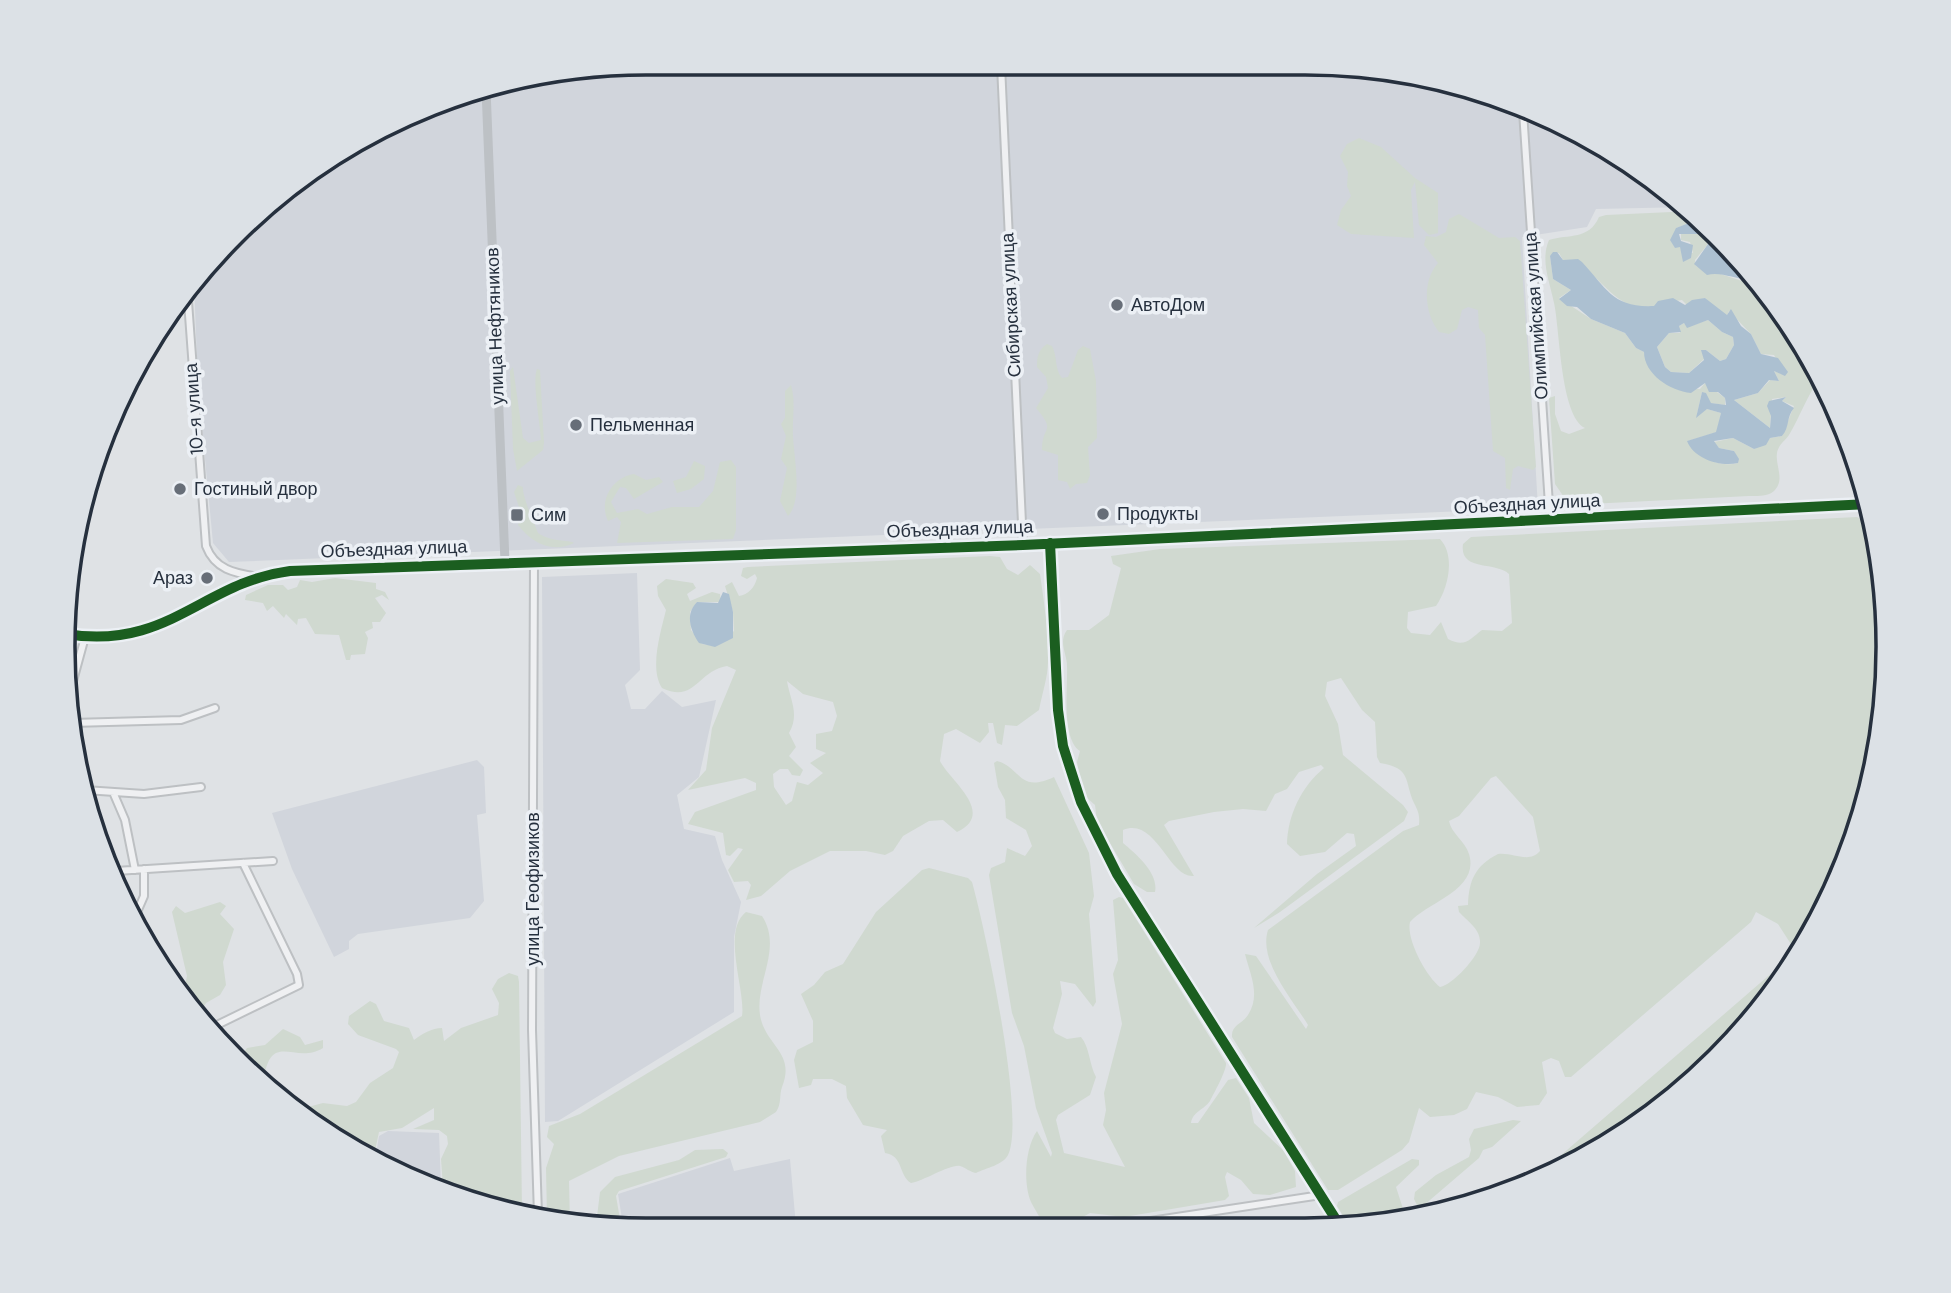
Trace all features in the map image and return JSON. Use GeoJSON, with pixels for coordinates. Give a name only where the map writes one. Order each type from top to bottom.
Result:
{"type":"FeatureCollection","features":[{"type":"Feature","properties":{"kind":"street","name":"Сибирская улица"},"geometry":{"type":"LineString","coordinates":[[1001,75],[1023,545]]}},
{"type":"Feature","properties":{"kind":"street","name":"улица Нефтяников"},"geometry":{"type":"LineString","coordinates":[[486,99],[505,562]]}},
{"type":"Feature","properties":{"kind":"street","name":"Олимпийская улица"},"geometry":{"type":"LineString","coordinates":[[1523,119],[1550,520]]}},
{"type":"Feature","properties":{"kind":"street","name":"10-я улица"},"geometry":{"type":"LineString","coordinates":[[188,306],[206,546],[211,558],[223,568],[261,577]]}},
{"type":"Feature","properties":{"kind":"street","name":"Объездная улица"},"geometry":{"type":"LineString","coordinates":[[75,635],[119,637],[142,632],[261,577],[290,570],[1050,544],[1857,505]]}},
{"type":"Feature","properties":{"kind":"street"},"geometry":{"type":"LineString","coordinates":[[1050,544],[1058,710],[1063,746],[1081,802],[1117,874],[1335,1217]]}},
{"type":"Feature","properties":{"kind":"street","name":"улица Геофизиков"},"geometry":{"type":"LineString","coordinates":[[534,562],[532,1030],[538,1207]]}},
{"type":"Feature","properties":{"kind":"street"},"geometry":{"type":"LineString","coordinates":[[76,671],[85,637]]}},
{"type":"Feature","properties":{"kind":"street"},"geometry":{"type":"LineString","coordinates":[[80,723],[181,720],[215,708]]}},
{"type":"Feature","properties":{"kind":"street"},"geometry":{"type":"LineString","coordinates":[[94,791],[162,793],[201,787]]}},
{"type":"Feature","properties":{"kind":"street"},"geometry":{"type":"LineString","coordinates":[[113,792],[125,821],[135,870]]}},
{"type":"Feature","properties":{"kind":"street"},"geometry":{"type":"LineString","coordinates":[[122,871],[273,861]]}},
{"type":"Feature","properties":{"kind":"street"},"geometry":{"type":"LineString","coordinates":[[219,1024],[299,985],[298,974],[243,863]]}},
{"type":"Feature","properties":{"kind":"street"},"geometry":{"type":"LineString","coordinates":[[139,908],[145,896],[144,869]]}},
{"type":"Feature","properties":{"kind":"street"},"geometry":{"type":"LineString","coordinates":[[1170,1218],[1321,1195]]}},
{"type":"Feature","properties":{"kind":"shaded area"},"geometry":{"type":"Polygon","coordinates":[[[646,75],[1304,75],[1379,80],[1452,95],[1523,119],[1590,152],[1669,207],[1596,209],[1587,227],[1522,237],[1538,508],[229,562],[213,543],[198,385],[195,297],[243,243],[299,193],[361,152],[428,119],[499,95],[572,80],[646,75]]]}},
{"type":"Feature","properties":{"kind":"shaded area"},"geometry":{"type":"Polygon","coordinates":[[[1359,138],[1381,147],[1415,178],[1438,193],[1438,233],[1429,235],[1419,225],[1415,182],[1411,190],[1414,238],[1351,234],[1337,225],[1341,210],[1351,196],[1347,186],[1348,172],[1340,156],[1347,144],[1359,138]]]}},
{"type":"Feature","properties":{"kind":"shaded area"},"geometry":{"type":"Polygon","coordinates":[[[1675,212],[1688,224],[1676,228],[1681,250],[1693,253],[1690,242],[1681,240],[1681,232],[1688,234],[1696,232],[1708,244],[1695,260],[1696,266],[1743,281],[1779,329],[1814,388],[1789,435],[1780,445],[1777,458],[1779,481],[1772,492],[1759,496],[1589,504],[1566,500],[1555,484],[1549,398],[1555,396],[1555,414],[1561,431],[1569,434],[1585,428],[1570,407],[1566,390],[1547,272],[1546,248],[1549,240],[1584,233],[1599,217],[1675,212]],[[1559,253],[1550,256],[1553,279],[1571,290],[1559,298],[1591,319],[1625,333],[1636,348],[1644,352],[1649,365],[1674,388],[1700,389],[1705,383],[1725,398],[1725,405],[1710,403],[1702,392],[1697,414],[1707,409],[1721,413],[1717,432],[1688,441],[1704,456],[1723,464],[1738,463],[1734,451],[1719,448],[1714,442],[1733,438],[1754,449],[1770,438],[1782,436],[1794,406],[1782,401],[1786,397],[1772,399],[1770,428],[1734,400],[1758,393],[1770,380],[1779,381],[1774,371],[1785,375],[1774,355],[1761,354],[1751,334],[1729,311],[1727,316],[1705,298],[1687,305],[1682,300],[1651,307],[1633,306],[1614,295],[1583,267],[1563,260],[1559,253]]]}},
{"type":"Feature","properties":{"kind":"shaded area"},"geometry":{"type":"Polygon","coordinates":[[[1459,214],[1499,238],[1515,237],[1520,241],[1536,467],[1533,470],[1518,466],[1513,469],[1510,490],[1506,488],[1505,458],[1493,451],[1485,335],[1479,328],[1478,310],[1468,307],[1462,310],[1457,329],[1449,334],[1439,332],[1428,307],[1429,279],[1438,263],[1424,245],[1426,236],[1436,237],[1446,232],[1449,219],[1459,214]]]}},
{"type":"Feature","properties":{"kind":"shaded area"},"geometry":{"type":"Polygon","coordinates":[[[1708,320],[1733,337],[1734,345],[1726,359],[1720,361],[1706,350],[1704,359],[1689,373],[1671,372],[1665,367],[1657,347],[1669,333],[1680,333],[1679,326],[1684,323],[1687,327],[1708,320]]]}},
{"type":"Feature","properties":{"kind":"shaded area"},"geometry":{"type":"Polygon","coordinates":[[[1047,344],[1052,346],[1062,378],[1068,377],[1078,350],[1083,346],[1090,349],[1096,381],[1097,438],[1088,447],[1090,475],[1087,483],[1076,484],[1070,489],[1067,482],[1058,480],[1058,455],[1042,450],[1047,425],[1036,408],[1048,388],[1046,377],[1037,367],[1037,363],[1040,351],[1047,344]]]}},
{"type":"Feature","properties":{"kind":"shaded area"},"geometry":{"type":"Polygon","coordinates":[[[513,367],[523,438],[529,443],[541,440],[535,383],[537,369],[540,370],[544,443],[543,450],[517,471],[513,449],[510,371],[513,367]]]}},
{"type":"Feature","properties":{"kind":"shaded area"},"geometry":{"type":"Polygon","coordinates":[[[791,385],[796,490],[793,509],[788,516],[780,501],[787,468],[781,459],[786,436],[781,424],[785,418],[785,391],[791,385]]]}},
{"type":"Feature","properties":{"kind":"shaded area"},"geometry":{"type":"Polygon","coordinates":[[[731,460],[736,467],[736,530],[733,539],[617,543],[621,522],[617,517],[608,521],[605,505],[609,491],[620,480],[634,474],[646,480],[659,477],[663,482],[634,499],[626,488],[620,487],[611,502],[617,513],[638,509],[647,514],[672,507],[699,507],[713,491],[720,462],[731,460]]]}},
{"type":"Feature","properties":{"kind":"shaded area"},"geometry":{"type":"Polygon","coordinates":[[[694,461],[705,466],[704,479],[691,489],[677,493],[673,481],[686,477],[694,461]]]}},
{"type":"Feature","properties":{"kind":"shaded area"},"geometry":{"type":"Polygon","coordinates":[[[518,485],[523,487],[526,503],[538,533],[574,543],[550,547],[535,541],[523,531],[518,525],[521,513],[514,492],[518,485]]]}},
{"type":"Feature","properties":{"kind":"shaded area"},"geometry":{"type":"Polygon","coordinates":[[[1857,517],[1861,519],[1865,535],[1875,609],[1875,684],[1865,758],[1845,830],[1832,865],[1817,899],[1791,945],[1778,924],[1756,912],[1751,922],[1571,1077],[1565,1077],[1559,1061],[1551,1058],[1542,1062],[1547,1093],[1539,1105],[1517,1107],[1498,1097],[1476,1092],[1467,1109],[1454,1115],[1430,1117],[1419,1108],[1409,1142],[1402,1150],[1338,1190],[1328,1190],[1232,1037],[1235,1027],[1246,1018],[1254,1000],[1245,954],[1256,956],[1306,1029],[1308,1025],[1272,967],[1266,942],[1268,930],[1403,831],[1419,825],[1418,813],[1405,777],[1397,768],[1380,763],[1377,757],[1375,722],[1362,710],[1341,678],[1327,682],[1325,696],[1338,724],[1343,755],[1403,805],[1408,812],[1404,821],[1254,928],[1317,874],[1356,846],[1354,834],[1347,833],[1325,852],[1300,856],[1287,844],[1297,802],[1324,768],[1321,765],[1299,772],[1287,789],[1275,794],[1266,811],[1243,809],[1214,812],[1169,821],[1164,825],[1194,876],[1177,868],[1144,832],[1134,828],[1123,830],[1123,843],[1145,864],[1154,878],[1155,892],[1147,892],[1134,884],[1097,821],[1095,805],[1086,797],[1077,762],[1080,751],[1074,745],[1068,724],[1064,634],[1067,630],[1089,630],[1109,615],[1121,568],[1113,564],[1111,556],[1160,549],[1440,539],[1448,554],[1449,563],[1444,591],[1436,606],[1408,612],[1407,628],[1411,633],[1430,635],[1441,622],[1448,639],[1459,643],[1482,630],[1502,631],[1512,623],[1509,574],[1467,559],[1463,553],[1463,544],[1471,537],[1857,517]],[[1496,776],[1491,778],[1459,816],[1449,821],[1469,854],[1467,877],[1450,894],[1410,922],[1411,938],[1418,957],[1440,987],[1451,982],[1464,970],[1479,949],[1480,938],[1459,912],[1458,906],[1468,905],[1472,881],[1479,869],[1498,854],[1531,857],[1540,851],[1533,817],[1496,776]]]}},
{"type":"Feature","properties":{"kind":"shaded area"},"geometry":{"type":"Polygon","coordinates":[[[990,556],[1000,557],[1007,569],[1018,575],[1030,565],[1040,574],[1047,627],[1048,668],[1039,710],[1017,726],[1005,725],[1002,745],[997,743],[993,723],[988,723],[989,732],[980,743],[956,729],[944,734],[940,761],[972,806],[972,816],[968,824],[957,832],[943,820],[929,821],[903,836],[893,851],[885,855],[866,851],[830,851],[790,871],[761,896],[746,900],[751,885],[748,881],[734,882],[728,870],[743,849],[738,848],[730,856],[726,855],[723,833],[688,824],[695,812],[756,790],[756,783],[745,778],[688,790],[706,770],[712,728],[736,670],[727,666],[717,669],[689,689],[673,692],[662,688],[658,680],[656,660],[666,610],[658,596],[657,586],[666,579],[693,583],[696,588],[687,594],[690,601],[712,592],[720,594],[721,602],[697,602],[690,612],[691,630],[702,644],[715,646],[734,631],[733,612],[725,586],[732,582],[739,596],[748,592],[757,578],[755,574],[747,579],[741,576],[743,568],[990,556]],[[787,681],[794,713],[789,733],[796,747],[789,756],[803,770],[800,776],[792,775],[788,769],[780,769],[773,774],[774,787],[786,805],[792,801],[797,782],[808,785],[823,773],[810,763],[826,753],[816,749],[816,734],[832,731],[837,716],[833,702],[803,694],[787,681]]]}},
{"type":"Feature","properties":{"kind":"shaded area"},"geometry":{"type":"Polygon","coordinates":[[[637,573],[640,670],[625,685],[631,709],[645,709],[662,691],[682,707],[716,700],[699,777],[677,795],[684,829],[715,836],[722,860],[741,902],[734,937],[734,1012],[558,1121],[545,1122],[542,577],[637,573]]]}},
{"type":"Feature","properties":{"kind":"shaded area"},"geometry":{"type":"Polygon","coordinates":[[[335,578],[376,583],[376,589],[385,592],[389,600],[382,595],[375,598],[386,613],[380,622],[372,622],[373,628],[365,632],[368,638],[365,654],[351,655],[350,660],[346,660],[339,635],[315,634],[306,618],[298,619],[297,625],[286,614],[284,618],[273,606],[267,611],[263,603],[245,600],[246,595],[268,585],[283,585],[288,590],[297,587],[300,580],[312,582],[335,578]]]}},
{"type":"Feature","properties":{"kind":"shaded area"},"geometry":{"type":"Polygon","coordinates":[[[477,760],[484,767],[486,813],[477,815],[484,901],[470,918],[358,934],[349,941],[349,949],[334,957],[292,869],[272,813],[477,760]]]}},
{"type":"Feature","properties":{"kind":"shaded area"},"geometry":{"type":"Polygon","coordinates":[[[997,761],[1005,764],[1021,778],[1033,783],[1054,777],[1089,853],[1094,896],[1089,914],[1096,1002],[1093,1007],[1075,984],[1060,981],[1062,994],[1053,1028],[1055,1033],[1067,1039],[1081,1037],[1096,1077],[1090,1095],[1058,1115],[1056,1120],[1064,1153],[1125,1167],[1103,1125],[1106,1110],[1104,1093],[1122,1024],[1113,974],[1118,960],[1113,900],[1119,897],[1123,898],[1226,1063],[1210,1101],[1194,1116],[1191,1123],[1198,1123],[1228,1080],[1236,1078],[1249,1098],[1254,1123],[1283,1150],[1295,1171],[1296,1187],[1270,1195],[1253,1194],[1241,1180],[1227,1172],[1225,1177],[1229,1196],[1225,1200],[1124,1217],[1090,1213],[1081,1218],[1040,1218],[1028,1194],[1026,1166],[1037,1131],[1051,1157],[1052,1153],[1036,1108],[1024,1046],[1012,1013],[989,875],[991,868],[1005,862],[1007,848],[1025,856],[1032,846],[1026,830],[1006,818],[1005,800],[998,787],[994,763],[997,761]]]}},
{"type":"Feature","properties":{"kind":"shaded area"},"geometry":{"type":"Polygon","coordinates":[[[929,868],[968,878],[972,882],[1002,1022],[1012,1104],[1012,1135],[1008,1155],[998,1164],[976,1173],[956,1166],[911,1183],[895,1158],[885,1153],[881,1136],[887,1130],[863,1125],[847,1098],[846,1086],[832,1079],[813,1079],[811,1085],[799,1088],[794,1060],[797,1050],[813,1042],[813,1021],[801,994],[814,985],[825,972],[843,964],[876,912],[922,870],[929,868]]]}},
{"type":"Feature","properties":{"kind":"shaded area"},"geometry":{"type":"Polygon","coordinates":[[[220,902],[226,906],[220,914],[234,929],[223,962],[226,985],[220,995],[204,1007],[185,983],[187,976],[172,912],[176,906],[185,913],[220,902]]]}},
{"type":"Feature","properties":{"kind":"shaded area"},"geometry":{"type":"Polygon","coordinates":[[[746,912],[762,916],[768,928],[769,953],[761,990],[760,1015],[763,1026],[783,1057],[785,1065],[776,1112],[760,1122],[619,1156],[569,1181],[570,1213],[547,1209],[546,1168],[554,1144],[547,1137],[549,1126],[580,1114],[742,1016],[735,947],[735,933],[746,912]]]}},
{"type":"Feature","properties":{"kind":"shaded area"},"geometry":{"type":"Polygon","coordinates":[[[1774,971],[1734,1023],[1681,1076],[1622,1121],[1556,1159],[1774,971]]]}},
{"type":"Feature","properties":{"kind":"shaded area"},"geometry":{"type":"Polygon","coordinates":[[[509,973],[518,976],[519,982],[522,1204],[443,1179],[441,1159],[448,1144],[447,1136],[439,1130],[413,1129],[434,1120],[434,1108],[402,1128],[379,1132],[375,1149],[309,1107],[323,1103],[347,1106],[356,1102],[370,1083],[393,1068],[399,1052],[396,1049],[358,1035],[348,1024],[349,1016],[370,1001],[376,1004],[384,1021],[409,1028],[414,1040],[427,1032],[442,1028],[444,1041],[461,1028],[498,1015],[499,1003],[492,989],[498,979],[509,973]]]}},
{"type":"Feature","properties":{"kind":"shaded area"},"geometry":{"type":"Polygon","coordinates":[[[283,1029],[300,1037],[305,1045],[323,1040],[323,1048],[312,1052],[277,1053],[271,1058],[265,1072],[245,1051],[247,1048],[265,1045],[283,1029]]]}},
{"type":"Feature","properties":{"kind":"shaded area"},"geometry":{"type":"Polygon","coordinates":[[[1513,1120],[1521,1121],[1492,1147],[1483,1150],[1479,1158],[1424,1205],[1418,1207],[1414,1199],[1415,1192],[1436,1175],[1469,1157],[1469,1139],[1474,1129],[1513,1120]]]}},
{"type":"Feature","properties":{"kind":"shaded area"},"geometry":{"type":"Polygon","coordinates":[[[388,1131],[439,1133],[441,1179],[377,1150],[379,1136],[388,1131]]]}},
{"type":"Feature","properties":{"kind":"shaded area"},"geometry":{"type":"Polygon","coordinates":[[[723,1149],[728,1153],[726,1157],[619,1191],[616,1196],[620,1217],[597,1216],[600,1192],[615,1177],[679,1160],[695,1150],[723,1149]]]}},
{"type":"Feature","properties":{"kind":"shaded area"},"geometry":{"type":"Polygon","coordinates":[[[730,1158],[734,1171],[790,1159],[795,1218],[622,1217],[618,1194],[730,1158]]]}},
{"type":"Feature","properties":{"kind":"shaded area"},"geometry":{"type":"Polygon","coordinates":[[[1412,1159],[1419,1160],[1419,1165],[1396,1187],[1403,1209],[1344,1217],[1337,1206],[1338,1202],[1412,1159]]]}},
{"type":"Feature","properties":{"kind":"water"},"geometry":{"type":"Polygon","coordinates":[[[1688,223],[1699,234],[1679,234],[1681,241],[1693,245],[1691,258],[1683,262],[1680,247],[1675,248],[1670,240],[1676,228],[1688,223]]]}},
{"type":"Feature","properties":{"kind":"water"},"geometry":{"type":"Polygon","coordinates":[[[1708,244],[1741,279],[1719,274],[1707,275],[1694,264],[1708,244]]]}},
{"type":"Feature","properties":{"kind":"water"},"geometry":{"type":"Polygon","coordinates":[[[1557,252],[1563,260],[1578,259],[1612,295],[1629,304],[1654,306],[1658,301],[1673,298],[1685,305],[1692,300],[1705,298],[1727,315],[1731,309],[1741,326],[1751,334],[1761,354],[1778,358],[1788,372],[1785,376],[1774,371],[1779,381],[1769,380],[1758,393],[1734,400],[1770,428],[1771,416],[1767,406],[1769,401],[1786,397],[1782,401],[1794,408],[1782,436],[1770,438],[1766,445],[1754,449],[1733,438],[1714,441],[1719,448],[1734,451],[1739,459],[1738,463],[1716,463],[1695,453],[1687,441],[1716,432],[1721,413],[1707,409],[1696,418],[1702,392],[1706,393],[1711,403],[1726,405],[1725,398],[1718,392],[1709,392],[1705,383],[1691,393],[1667,385],[1653,374],[1645,360],[1644,352],[1636,348],[1625,333],[1591,319],[1577,307],[1567,306],[1559,299],[1571,290],[1553,279],[1550,256],[1557,252]],[[1708,320],[1687,328],[1684,323],[1679,326],[1681,332],[1669,333],[1657,347],[1665,367],[1671,372],[1689,373],[1704,360],[1701,350],[1706,350],[1720,361],[1726,359],[1734,345],[1733,337],[1708,320]]]}},
{"type":"Feature","properties":{"kind":"water"},"geometry":{"type":"Polygon","coordinates":[[[723,592],[729,594],[733,612],[733,638],[715,647],[699,643],[690,622],[693,607],[697,602],[718,603],[723,592]]]}},
{"type":"Feature","properties":{"kind":"cycle path"},"geometry":{"type":"LineString","coordinates":[[75,635],[101,637],[132,633],[184,613],[233,588],[290,571],[1023,545],[1857,505]]}},
{"type":"Feature","properties":{"kind":"cycle path"},"geometry":{"type":"LineString","coordinates":[[1050,543],[1058,710],[1063,746],[1081,802],[1117,874],[1335,1217]]}},
{"type":"Feature","properties":{"kind":"place","name":"АвтоДом"},"geometry":{"type":"Point","coordinates":[1117,305]}},
{"type":"Feature","properties":{"kind":"place","name":"Пельменная"},"geometry":{"type":"Point","coordinates":[576,425]}},
{"type":"Feature","properties":{"kind":"place","name":"Гостиный двор"},"geometry":{"type":"Point","coordinates":[180,489]}},
{"type":"Feature","properties":{"kind":"place","name":"Продукты"},"geometry":{"type":"Point","coordinates":[1103,514]}},
{"type":"Feature","properties":{"kind":"place","name":"Сим"},"geometry":{"type":"Point","coordinates":[517,515]}},
{"type":"Feature","properties":{"kind":"place","name":"Араз"},"geometry":{"type":"Point","coordinates":[207,578]}}]}
